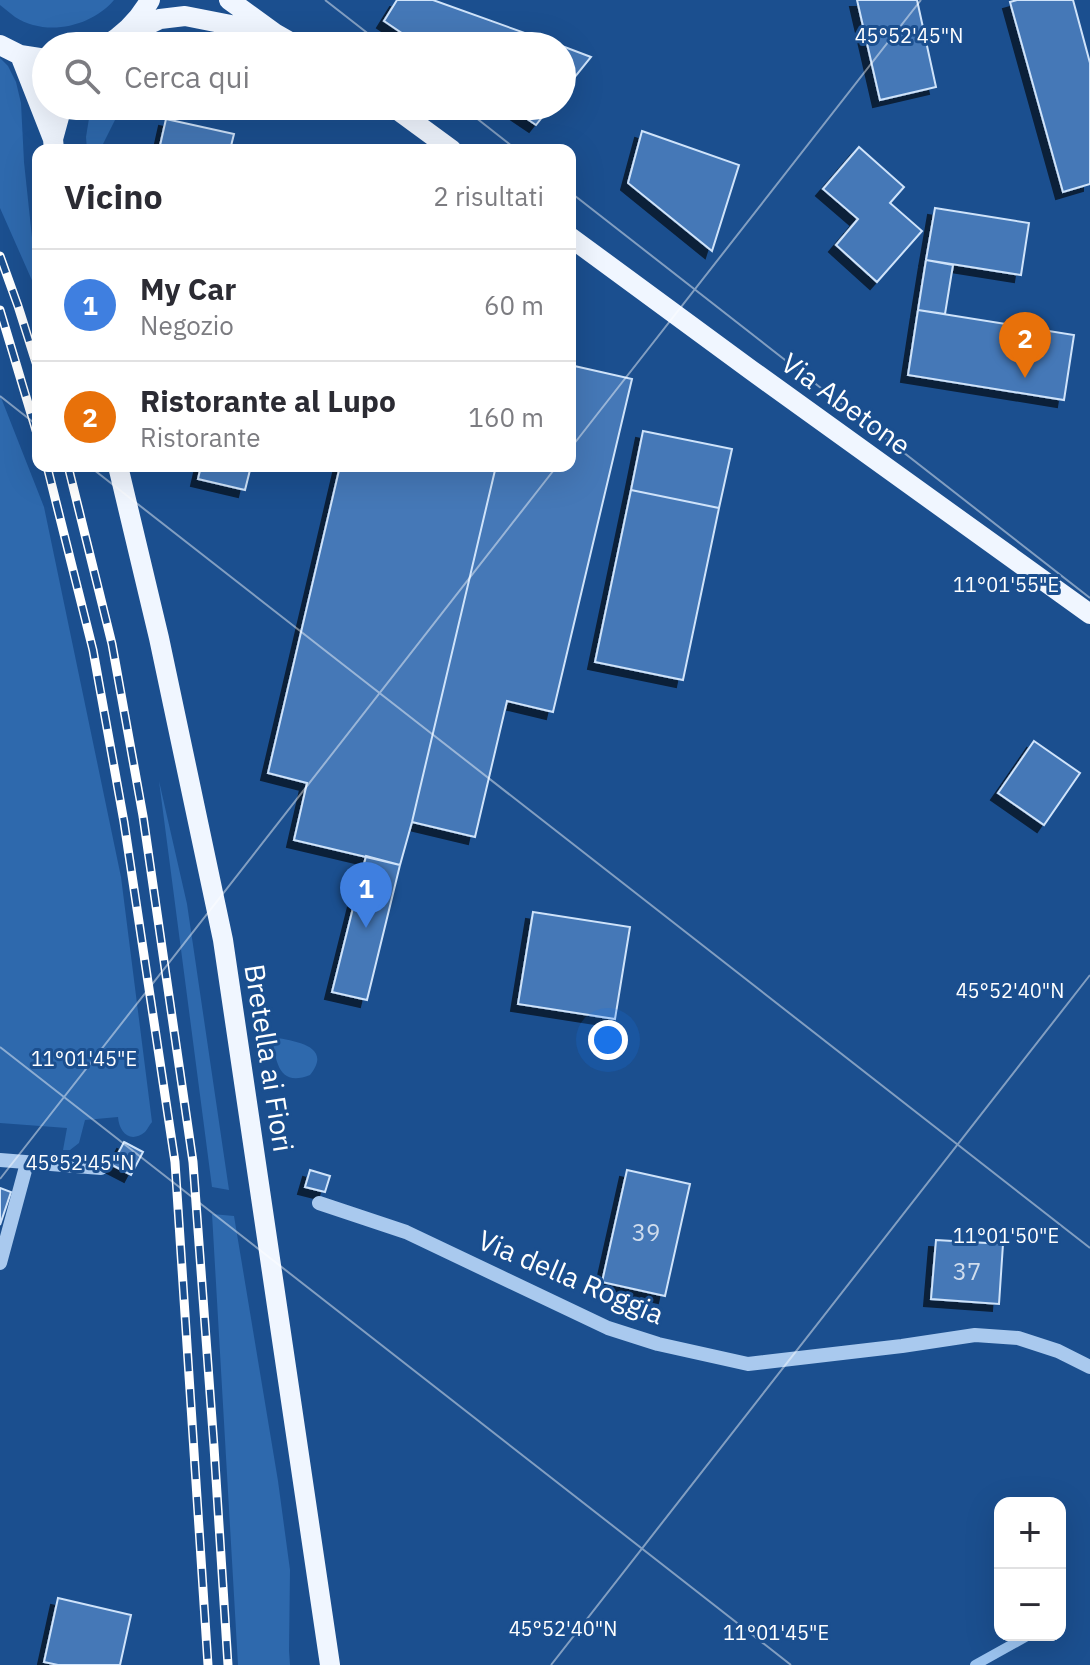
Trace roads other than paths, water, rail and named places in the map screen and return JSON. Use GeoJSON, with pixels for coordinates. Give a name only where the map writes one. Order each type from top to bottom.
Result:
{"type":"FeatureCollection","features":[{"type":"Feature","properties":{"kind":"main road"},"geometry":{"type":"LineString","coordinates":[[123,32],[141,17],[150,0]]}},
{"type":"Feature","properties":{"kind":"main road"},"geometry":{"type":"LineString","coordinates":[[229,0],[273,32]]}},
{"type":"Feature","properties":{"kind":"main road"},"geometry":{"type":"LineString","coordinates":[[132,32],[160,19],[185,16],[266,32]]}},
{"type":"Feature","properties":{"kind":"main road"},"geometry":{"type":"LineString","coordinates":[[0,45],[20,55],[32,57]]}},
{"type":"Feature","properties":{"kind":"main road"},"geometry":{"type":"LineString","coordinates":[[20,55],[32,86]]}},
{"type":"Feature","properties":{"kind":"main road"},"geometry":{"type":"LineString","coordinates":[[45,120],[54,144]]}},
{"type":"Feature","properties":{"kind":"main road"},"geometry":{"type":"LineString","coordinates":[[54,144],[59,120]]}},
{"type":"Feature","properties":{"kind":"main road"},"geometry":{"type":"LineString","coordinates":[[411,120],[444,144]]}},
{"type":"Feature","properties":{"kind":"main road","name":"Via Abetone"},"geometry":{"type":"LineString","coordinates":[[576,241],[1090,614]]}},
{"type":"Feature","properties":{"kind":"main road","name":"Bretella ai Fiori"},"geometry":{"type":"LineString","coordinates":[[119,472],[159,638],[223,940],[330,1665]]}},
{"type":"Feature","properties":{"kind":"street"},"geometry":{"type":"LineString","coordinates":[[0,1160],[101,1168]]}},
{"type":"Feature","properties":{"kind":"street"},"geometry":{"type":"LineString","coordinates":[[0,1263],[27,1163]]}},
{"type":"Feature","properties":{"kind":"street","name":"Via della Roggia"},"geometry":{"type":"LineString","coordinates":[[319,1203],[406,1232],[608,1328],[658,1344],[748,1364],[975,1335],[1018,1338],[1058,1351],[1090,1367]]}},
{"type":"Feature","properties":{"kind":"waterway"},"geometry":{"type":"LineString","coordinates":[[975,1665],[1018,1641]]}},
{"type":"Feature","properties":{"kind":"railway"},"geometry":{"type":"LineString","coordinates":[[0,256],[32,350]]}},
{"type":"Feature","properties":{"kind":"railway"},"geometry":{"type":"LineString","coordinates":[[0,310],[32,417]]}},
{"type":"Feature","properties":{"kind":"railway"},"geometry":{"type":"LineString","coordinates":[[48,472],[93,650],[124,822],[175,1162],[208,1665]]}},
{"type":"Feature","properties":{"kind":"railway"},"geometry":{"type":"LineString","coordinates":[[69,472],[112,644],[143,816],[193,1162],[228,1665]]}},
{"type":"Feature","properties":{"kind":"place","name":"Ristorante al Lupo"},"geometry":{"type":"Point","coordinates":[1025,378]}},
{"type":"Feature","properties":{"kind":"place","name":"My Car"},"geometry":{"type":"Point","coordinates":[366,928]}}]}
